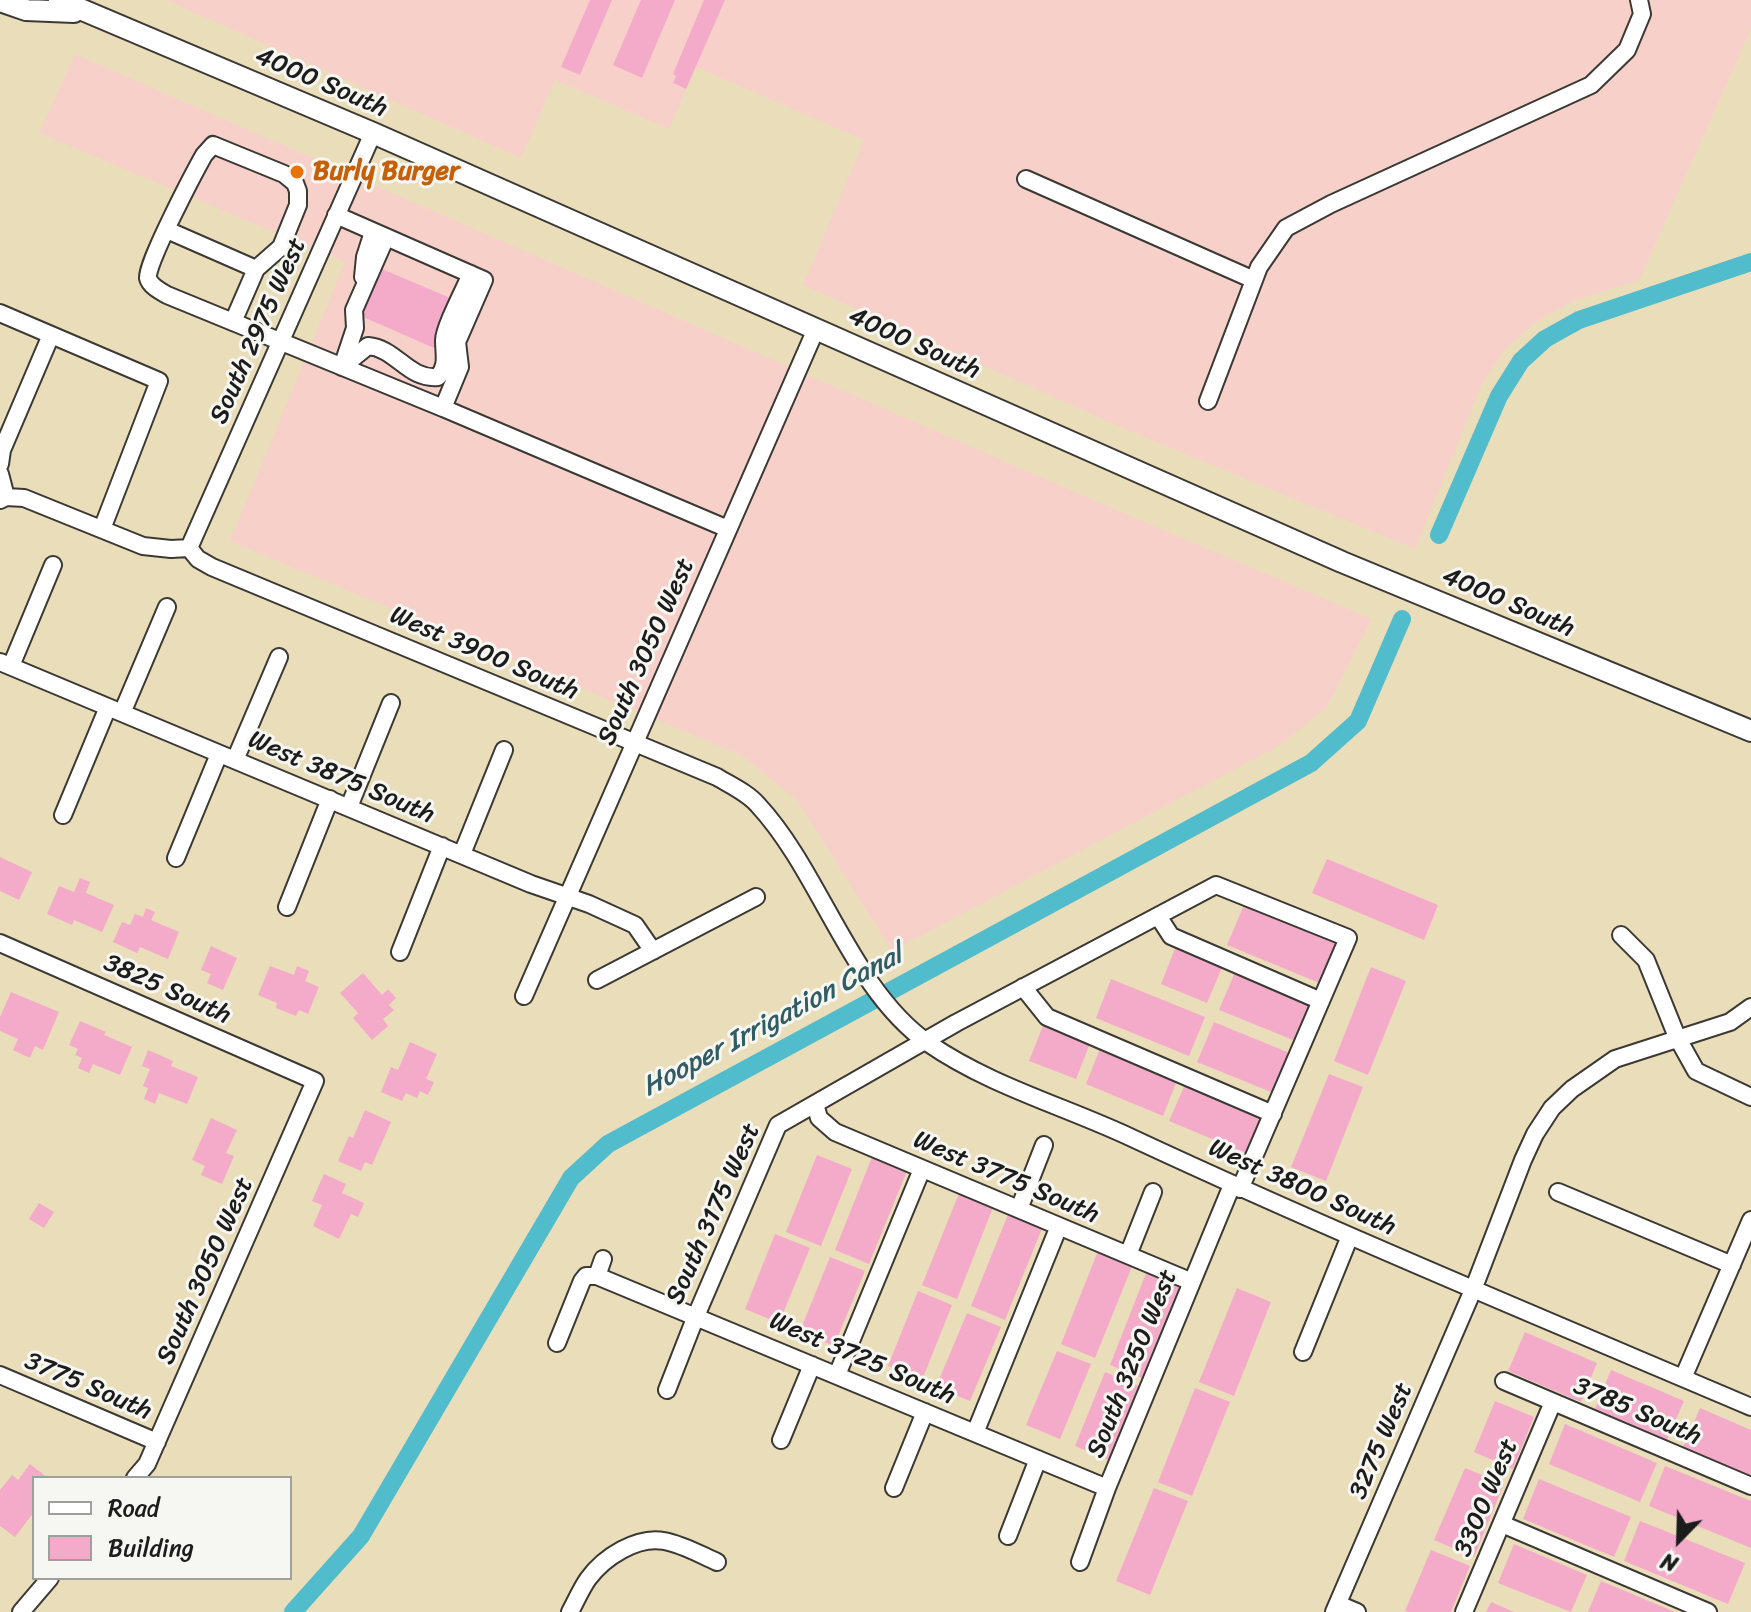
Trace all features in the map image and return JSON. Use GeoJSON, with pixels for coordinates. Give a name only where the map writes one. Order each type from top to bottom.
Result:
{"type":"FeatureCollection","features":[{"type":"Feature","properties":{"kind":"main road","name":"4000 South"},"geometry":{"type":"LineString","coordinates":[[59,0],[373,133],[1328,556],[1751,731]]}},
{"type":"Feature","properties":{"kind":"main road"},"geometry":{"type":"LineString","coordinates":[[0,1],[26,10],[88,13]]}},
{"type":"Feature","properties":{"kind":"street"},"geometry":{"type":"LineString","coordinates":[[1208,401],[1259,267],[1286,228],[1331,204],[1591,85],[1627,50],[1642,14],[1639,0]]}},
{"type":"Feature","properties":{"kind":"street","name":"South 2975 West"},"geometry":{"type":"LineString","coordinates":[[189,548],[373,133]]}},
{"type":"Feature","properties":{"kind":"street"},"geometry":{"type":"LineString","coordinates":[[233,322],[256,269],[281,247],[298,205],[298,191],[295,183],[272,168],[219,145],[210,147],[167,230],[148,272],[151,283],[167,295],[728,529]]}},
{"type":"Feature","properties":{"kind":"street"},"geometry":{"type":"LineString","coordinates":[[1026,179],[1254,280]]}},
{"type":"Feature","properties":{"kind":"street"},"geometry":{"type":"LineString","coordinates":[[336,215],[484,280],[457,342],[460,367],[443,408]]}},
{"type":"Feature","properties":{"kind":"street"},"geometry":{"type":"LineString","coordinates":[[167,230],[256,269]]}},
{"type":"Feature","properties":{"kind":"street"},"geometry":{"type":"LineString","coordinates":[[342,367],[355,328],[354,310],[361,294],[365,257],[379,235]]}},
{"type":"Feature","properties":{"kind":"street"},"geometry":{"type":"LineString","coordinates":[[342,367],[368,346],[377,347],[415,374],[426,378],[438,377],[444,370],[446,353],[443,338],[471,274]]}},
{"type":"Feature","properties":{"kind":"street"},"geometry":{"type":"LineString","coordinates":[[0,313],[159,381],[102,529]]}},
{"type":"Feature","properties":{"kind":"street","name":"South 3050 West"},"geometry":{"type":"LineString","coordinates":[[524,996],[816,329]]}},
{"type":"Feature","properties":{"kind":"street"},"geometry":{"type":"LineString","coordinates":[[1,454],[51,335]]}},
{"type":"Feature","properties":{"kind":"street"},"geometry":{"type":"LineString","coordinates":[[0,474],[3,498],[24,498],[143,546],[189,548]]}},
{"type":"Feature","properties":{"kind":"street","name":"West 3900 South"},"geometry":{"type":"LineString","coordinates":[[189,548],[198,559],[212,567],[717,777],[756,802],[779,831],[864,970]]}},
{"type":"Feature","properties":{"kind":"street"},"geometry":{"type":"LineString","coordinates":[[5,664],[53,565]]}},
{"type":"Feature","properties":{"kind":"street"},"geometry":{"type":"LineString","coordinates":[[63,815],[167,607]]}},
{"type":"Feature","properties":{"kind":"street"},"geometry":{"type":"LineString","coordinates":[[176,858],[279,657]]}},
{"type":"Feature","properties":{"kind":"street","name":"West 3875 South"},"geometry":{"type":"LineString","coordinates":[[5,664],[635,925],[653,951]]}},
{"type":"Feature","properties":{"kind":"street"},"geometry":{"type":"LineString","coordinates":[[349,807],[391,703]]}},
{"type":"Feature","properties":{"kind":"street"},"geometry":{"type":"LineString","coordinates":[[462,854],[504,750]]}},
{"type":"Feature","properties":{"kind":"street"},"geometry":{"type":"LineString","coordinates":[[287,907],[330,799]]}},
{"type":"Feature","properties":{"kind":"street"},"geometry":{"type":"LineString","coordinates":[[400,952],[442,846]]}},
{"type":"Feature","properties":{"kind":"street","name":"South 3250 West"},"geometry":{"type":"LineString","coordinates":[[1080,1562],[1107,1488],[1192,1282],[1273,1114],[1348,938],[1216,885],[1158,916]]}},
{"type":"Feature","properties":{"kind":"street"},"geometry":{"type":"LineString","coordinates":[[597,980],[756,897]]}},
{"type":"Feature","properties":{"kind":"street"},"geometry":{"type":"LineString","coordinates":[[1158,916],[1171,936],[1321,1001]]}},
{"type":"Feature","properties":{"kind":"street","name":"South 3175 West"},"geometry":{"type":"LineString","coordinates":[[667,1390],[774,1130],[783,1121],[1023,987],[1158,916]]}},
{"type":"Feature","properties":{"kind":"street"},"geometry":{"type":"LineString","coordinates":[[1621,935],[1646,960],[1677,1037],[1696,1071],[1751,1097]]}},
{"type":"Feature","properties":{"kind":"street","name":"3825 South"},"geometry":{"type":"LineString","coordinates":[[0,943],[315,1081]]}},
{"type":"Feature","properties":{"kind":"street","name":"West 3800 South"},"geometry":{"type":"LineString","coordinates":[[864,970],[885,1002],[912,1029],[964,1066],[1473,1290],[1751,1407]]}},
{"type":"Feature","properties":{"kind":"street"},"geometry":{"type":"LineString","coordinates":[[1023,987],[1047,1017],[1273,1114]]}},
{"type":"Feature","properties":{"kind":"street","name":"3275 West"},"geometry":{"type":"LineString","coordinates":[[1336,1608],[1473,1290],[1523,1160],[1552,1108],[1572,1089],[1615,1059],[1730,1022],[1751,1007]]}},
{"type":"Feature","properties":{"kind":"street","name":"South 3050 West"},"geometry":{"type":"LineString","coordinates":[[137,1476],[147,1464],[157,1442],[315,1081]]}},
{"type":"Feature","properties":{"kind":"street","name":"West 3775 South"},"geometry":{"type":"LineString","coordinates":[[815,1104],[819,1118],[835,1132],[1192,1282]]}},
{"type":"Feature","properties":{"kind":"street"},"geometry":{"type":"LineString","coordinates":[[1019,1209],[1044,1145]]}},
{"type":"Feature","properties":{"kind":"street"},"geometry":{"type":"LineString","coordinates":[[837,1375],[922,1169]]}},
{"type":"Feature","properties":{"kind":"street"},"geometry":{"type":"LineString","coordinates":[[1128,1255],[1153,1192]]}},
{"type":"Feature","properties":{"kind":"street"},"geometry":{"type":"LineString","coordinates":[[1558,1192],[1732,1265]]}},
{"type":"Feature","properties":{"kind":"street"},"geometry":{"type":"LineString","coordinates":[[1683,1378],[1751,1220]]}},
{"type":"Feature","properties":{"kind":"street"},"geometry":{"type":"LineString","coordinates":[[975,1433],[1059,1226]]}},
{"type":"Feature","properties":{"kind":"street"},"geometry":{"type":"LineString","coordinates":[[1303,1352],[1350,1236]]}},
{"type":"Feature","properties":{"kind":"street","name":"West 3725 South"},"geometry":{"type":"LineString","coordinates":[[557,1343],[582,1281],[600,1268],[696,1316],[1107,1488]]}},
{"type":"Feature","properties":{"kind":"street"},"geometry":{"type":"LineString","coordinates":[[781,1440],[812,1365]]}},
{"type":"Feature","properties":{"kind":"street","name":"3775 South"},"geometry":{"type":"LineString","coordinates":[[0,1375],[157,1442]]}},
{"type":"Feature","properties":{"kind":"street","name":"3785 South"},"geometry":{"type":"LineString","coordinates":[[1504,1381],[1751,1486]]}},
{"type":"Feature","properties":{"kind":"street","name":"3300 West"},"geometry":{"type":"LineString","coordinates":[[1464,1612],[1553,1402]]}},
{"type":"Feature","properties":{"kind":"street"},"geometry":{"type":"LineString","coordinates":[[894,1488],[925,1412]]}},
{"type":"Feature","properties":{"kind":"street"},"geometry":{"type":"LineString","coordinates":[[1008,1536],[1038,1459]]}},
{"type":"Feature","properties":{"kind":"street"},"geometry":{"type":"LineString","coordinates":[[1502,1524],[1708,1612]]}},
{"type":"Feature","properties":{"kind":"street"},"geometry":{"type":"LineString","coordinates":[[570,1612],[589,1578],[602,1564],[623,1549],[643,1542],[663,1541],[717,1562]]}},
{"type":"Feature","properties":{"kind":"street"},"geometry":{"type":"LineString","coordinates":[[21,1612],[48,1580]]}},
{"type":"Feature","properties":{"kind":"street"},"geometry":{"type":"LineString","coordinates":[[1336,1608],[1357,1612]]}},
{"type":"Feature","properties":{"kind":"shaded area"},"geometry":{"type":"Polygon","coordinates":[[[166,0],[1751,0],[1751,29],[1639,280],[1575,300],[1537,321],[1505,349],[1481,386],[1415,549],[1125,429],[803,285],[864,140],[696,67],[669,129],[555,80],[521,158],[166,0]]]}},
{"type":"Feature","properties":{"kind":"shaded area"},"geometry":{"type":"Polygon","coordinates":[[[75,54],[1372,619],[1326,708],[1275,748],[892,951],[797,800],[743,756],[230,541],[345,262],[39,133],[75,54]]]}},
{"type":"Feature","properties":{"kind":"building"},"geometry":{"type":"Polygon","coordinates":[[[590,0],[612,0],[580,75],[561,67],[590,0]]]}},
{"type":"Feature","properties":{"kind":"building"},"geometry":{"type":"Polygon","coordinates":[[[641,0],[675,0],[642,78],[613,65],[641,0]]]}},
{"type":"Feature","properties":{"kind":"building"},"geometry":{"type":"Polygon","coordinates":[[[704,0],[725,0],[686,89],[673,83],[676,76],[673,74],[704,0]]]}},
{"type":"Feature","properties":{"kind":"building"},"geometry":{"type":"Polygon","coordinates":[[[382,269],[455,300],[434,348],[361,316],[382,269]]]}},
{"type":"Feature","properties":{"kind":"building"},"geometry":{"type":"Polygon","coordinates":[[[0,857],[32,872],[19,900],[0,891],[0,857]]]}},
{"type":"Feature","properties":{"kind":"building"},"geometry":{"type":"Polygon","coordinates":[[[1327,859],[1438,905],[1424,940],[1312,893],[1327,859]]]}},
{"type":"Feature","properties":{"kind":"building"},"geometry":{"type":"Polygon","coordinates":[[[80,878],[90,882],[86,893],[114,905],[102,932],[74,920],[72,925],[47,914],[59,886],[74,892],[80,878]]]}},
{"type":"Feature","properties":{"kind":"building"},"geometry":{"type":"Polygon","coordinates":[[[1244,905],[1339,944],[1322,984],[1227,945],[1244,905]]]}},
{"type":"Feature","properties":{"kind":"building"},"geometry":{"type":"Polygon","coordinates":[[[146,908],[155,912],[151,920],[179,932],[168,959],[140,947],[137,953],[113,942],[122,922],[130,925],[135,914],[143,917],[146,908]]]}},
{"type":"Feature","properties":{"kind":"building"},"geometry":{"type":"Polygon","coordinates":[[[211,946],[237,958],[223,990],[207,983],[211,974],[201,970],[211,946]]]}},
{"type":"Feature","properties":{"kind":"building"},"geometry":{"type":"Polygon","coordinates":[[[1176,946],[1223,965],[1207,1003],[1161,984],[1176,946]]]}},
{"type":"Feature","properties":{"kind":"building"},"geometry":{"type":"Polygon","coordinates":[[[270,966],[294,975],[297,966],[309,971],[305,981],[319,987],[308,1014],[299,1010],[296,1016],[276,1008],[277,1003],[258,995],[270,966]]]}},
{"type":"Feature","properties":{"kind":"building"},"geometry":{"type":"Polygon","coordinates":[[[1371,967],[1406,981],[1368,1075],[1334,1061],[1371,967]]]}},
{"type":"Feature","properties":{"kind":"building"},"geometry":{"type":"Polygon","coordinates":[[[1236,970],[1314,1003],[1298,1042],[1219,1010],[1236,970]]]}},
{"type":"Feature","properties":{"kind":"building"},"geometry":{"type":"Polygon","coordinates":[[[363,973],[382,995],[388,989],[396,998],[389,1005],[394,1010],[383,1019],[388,1026],[372,1040],[353,1018],[358,1013],[340,993],[363,973]]]}},
{"type":"Feature","properties":{"kind":"building"},"geometry":{"type":"Polygon","coordinates":[[[1111,979],[1205,1017],[1189,1056],[1096,1018],[1111,979]]]}},
{"type":"Feature","properties":{"kind":"building"},"geometry":{"type":"Polygon","coordinates":[[[11,992],[59,1012],[43,1050],[35,1046],[30,1058],[13,1050],[18,1039],[0,1031],[0,1017],[11,992]]]}},
{"type":"Feature","properties":{"kind":"building"},"geometry":{"type":"Polygon","coordinates":[[[80,1021],[132,1047],[120,1075],[93,1064],[89,1073],[78,1068],[82,1058],[75,1055],[78,1049],[69,1045],[80,1021]]]}},
{"type":"Feature","properties":{"kind":"building"},"geometry":{"type":"Polygon","coordinates":[[[1214,1022],[1292,1054],[1276,1094],[1197,1062],[1214,1022]]]}},
{"type":"Feature","properties":{"kind":"building"},"geometry":{"type":"Polygon","coordinates":[[[1044,1023],[1091,1041],[1076,1079],[1029,1061],[1044,1023]]]}},
{"type":"Feature","properties":{"kind":"building"},"geometry":{"type":"Polygon","coordinates":[[[410,1042],[437,1054],[426,1079],[434,1082],[428,1095],[420,1091],[417,1098],[406,1093],[402,1101],[381,1092],[391,1067],[398,1070],[410,1042]]]}},
{"type":"Feature","properties":{"kind":"building"},"geometry":{"type":"Polygon","coordinates":[[[1101,1046],[1178,1078],[1163,1116],[1086,1084],[1101,1046]]]}},
{"type":"Feature","properties":{"kind":"building"},"geometry":{"type":"Polygon","coordinates":[[[148,1050],[173,1061],[171,1066],[198,1077],[187,1104],[159,1093],[155,1104],[144,1099],[148,1088],[143,1086],[150,1069],[142,1066],[148,1050]]]}},
{"type":"Feature","properties":{"kind":"building"},"geometry":{"type":"Polygon","coordinates":[[[1329,1074],[1363,1087],[1326,1181],[1291,1167],[1329,1074]]]}},
{"type":"Feature","properties":{"kind":"building"},"geometry":{"type":"Polygon","coordinates":[[[1186,1082],[1264,1114],[1248,1154],[1169,1121],[1186,1082]]]}},
{"type":"Feature","properties":{"kind":"building"},"geometry":{"type":"Polygon","coordinates":[[[365,1110],[391,1122],[372,1165],[365,1162],[361,1171],[338,1161],[349,1136],[353,1138],[365,1110]]]}},
{"type":"Feature","properties":{"kind":"building"},"geometry":{"type":"Polygon","coordinates":[[[211,1118],[237,1130],[226,1153],[234,1156],[222,1184],[201,1175],[205,1166],[192,1160],[211,1118]]]}},
{"type":"Feature","properties":{"kind":"building"},"geometry":{"type":"Polygon","coordinates":[[[817,1155],[852,1169],[821,1246],[786,1232],[817,1155]]]}},
{"type":"Feature","properties":{"kind":"building"},"geometry":{"type":"Polygon","coordinates":[[[872,1157],[907,1171],[869,1264],[835,1250],[872,1157]]]}},
{"type":"Feature","properties":{"kind":"building"},"geometry":{"type":"Polygon","coordinates":[[[324,1174],[346,1184],[342,1193],[364,1203],[358,1217],[351,1214],[339,1239],[313,1226],[322,1205],[312,1201],[324,1174]]]}},
{"type":"Feature","properties":{"kind":"building"},"geometry":{"type":"Polygon","coordinates":[[[960,1191],[994,1205],[957,1299],[922,1285],[960,1191]]]}},
{"type":"Feature","properties":{"kind":"building"},"geometry":{"type":"Polygon","coordinates":[[[39,1203],[54,1212],[44,1228],[29,1219],[39,1203]]]}},
{"type":"Feature","properties":{"kind":"building"},"geometry":{"type":"Polygon","coordinates":[[[1009,1212],[1043,1226],[1005,1320],[971,1306],[1009,1212]]]}},
{"type":"Feature","properties":{"kind":"building"},"geometry":{"type":"Polygon","coordinates":[[[775,1234],[810,1248],[779,1323],[745,1309],[775,1234]]]}},
{"type":"Feature","properties":{"kind":"building"},"geometry":{"type":"Polygon","coordinates":[[[1098,1251],[1133,1264],[1095,1358],[1061,1344],[1098,1251]]]}},
{"type":"Feature","properties":{"kind":"building"},"geometry":{"type":"Polygon","coordinates":[[[830,1257],[865,1271],[834,1346],[800,1331],[830,1257]]]}},
{"type":"Feature","properties":{"kind":"building"},"geometry":{"type":"Polygon","coordinates":[[[1147,1271],[1182,1285],[1144,1379],[1110,1365],[1147,1271]]]}},
{"type":"Feature","properties":{"kind":"building"},"geometry":{"type":"Polygon","coordinates":[[[1237,1288],[1271,1302],[1234,1396],[1199,1382],[1237,1288]]]}},
{"type":"Feature","properties":{"kind":"building"},"geometry":{"type":"Polygon","coordinates":[[[918,1291],[952,1305],[922,1380],[888,1366],[918,1291]]]}},
{"type":"Feature","properties":{"kind":"building"},"geometry":{"type":"Polygon","coordinates":[[[967,1313],[1001,1327],[970,1401],[936,1387],[967,1313]]]}},
{"type":"Feature","properties":{"kind":"building"},"geometry":{"type":"Polygon","coordinates":[[[1525,1332],[1597,1363],[1581,1402],[1508,1371],[1525,1332]]]}},
{"type":"Feature","properties":{"kind":"building"},"geometry":{"type":"Polygon","coordinates":[[[1057,1351],[1091,1364],[1060,1439],[1026,1425],[1057,1351]]]}},
{"type":"Feature","properties":{"kind":"building"},"geometry":{"type":"Polygon","coordinates":[[[1611,1370],[1684,1401],[1667,1440],[1595,1409],[1611,1370]]]}},
{"type":"Feature","properties":{"kind":"building"},"geometry":{"type":"Polygon","coordinates":[[[1105,1372],[1139,1386],[1109,1460],[1075,1446],[1105,1372]]]}},
{"type":"Feature","properties":{"kind":"building"},"geometry":{"type":"Polygon","coordinates":[[[1195,1388],[1230,1402],[1192,1496],[1158,1482],[1195,1388]]]}},
{"type":"Feature","properties":{"kind":"building"},"geometry":{"type":"Polygon","coordinates":[[[1495,1401],[1534,1417],[1513,1469],[1474,1452],[1495,1401]]]}},
{"type":"Feature","properties":{"kind":"building"},"geometry":{"type":"Polygon","coordinates":[[[1700,1408],[1751,1430],[1751,1476],[1683,1447],[1700,1408]]]}},
{"type":"Feature","properties":{"kind":"building"},"geometry":{"type":"Polygon","coordinates":[[[1565,1424],[1657,1463],[1640,1502],[1549,1464],[1565,1424]]]}},
{"type":"Feature","properties":{"kind":"building"},"geometry":{"type":"Polygon","coordinates":[[[30,1464],[45,1476],[32,1476],[32,1515],[15,1537],[0,1526],[0,1490],[12,1475],[18,1480],[30,1464]]]}},
{"type":"Feature","properties":{"kind":"building"},"geometry":{"type":"Polygon","coordinates":[[[1665,1466],[1751,1501],[1751,1548],[1649,1506],[1665,1466]]]}},
{"type":"Feature","properties":{"kind":"building"},"geometry":{"type":"Polygon","coordinates":[[[1465,1468],[1504,1484],[1474,1557],[1434,1540],[1465,1468]]]}},
{"type":"Feature","properties":{"kind":"building"},"geometry":{"type":"Polygon","coordinates":[[[1539,1479],[1631,1517],[1614,1557],[1523,1519],[1539,1479]]]}},
{"type":"Feature","properties":{"kind":"building"},"geometry":{"type":"Polygon","coordinates":[[[1154,1488],[1188,1501],[1150,1595],[1116,1581],[1154,1488]]]}},
{"type":"Feature","properties":{"kind":"building"},"geometry":{"type":"Polygon","coordinates":[[[1640,1521],[1745,1563],[1728,1604],[1624,1561],[1640,1521]]]}},
{"type":"Feature","properties":{"kind":"building"},"geometry":{"type":"Polygon","coordinates":[[[1514,1544],[1587,1575],[1571,1612],[1498,1583],[1514,1544]]]}},
{"type":"Feature","properties":{"kind":"building"},"geometry":{"type":"Polygon","coordinates":[[[1431,1550],[1470,1566],[1451,1612],[1405,1611],[1431,1550]]]}},
{"type":"Feature","properties":{"kind":"building"},"geometry":{"type":"Polygon","coordinates":[[[1601,1581],[1675,1612],[1588,1612],[1601,1581]]]}},
{"type":"Feature","properties":{"kind":"building"},"geometry":{"type":"Polygon","coordinates":[[[1491,1602],[1514,1612],[1486,1612],[1491,1602]]]}},
{"type":"Feature","properties":{"kind":"waterway","name":"Hooper Irrigation Canal"},"geometry":{"type":"LineString","coordinates":[[1439,535],[1499,396],[1521,361],[1545,339],[1579,320],[1751,262]]}},
{"type":"Feature","properties":{"kind":"waterway","name":"Hooper Irrigation Canal"},"geometry":{"type":"LineString","coordinates":[[293,1612],[361,1536],[571,1178],[608,1144],[1311,763],[1358,721],[1402,619]]}},
{"type":"Feature","properties":{"kind":"place","name":"Burly Burger"},"geometry":{"type":"Point","coordinates":[297,172]}}]}
